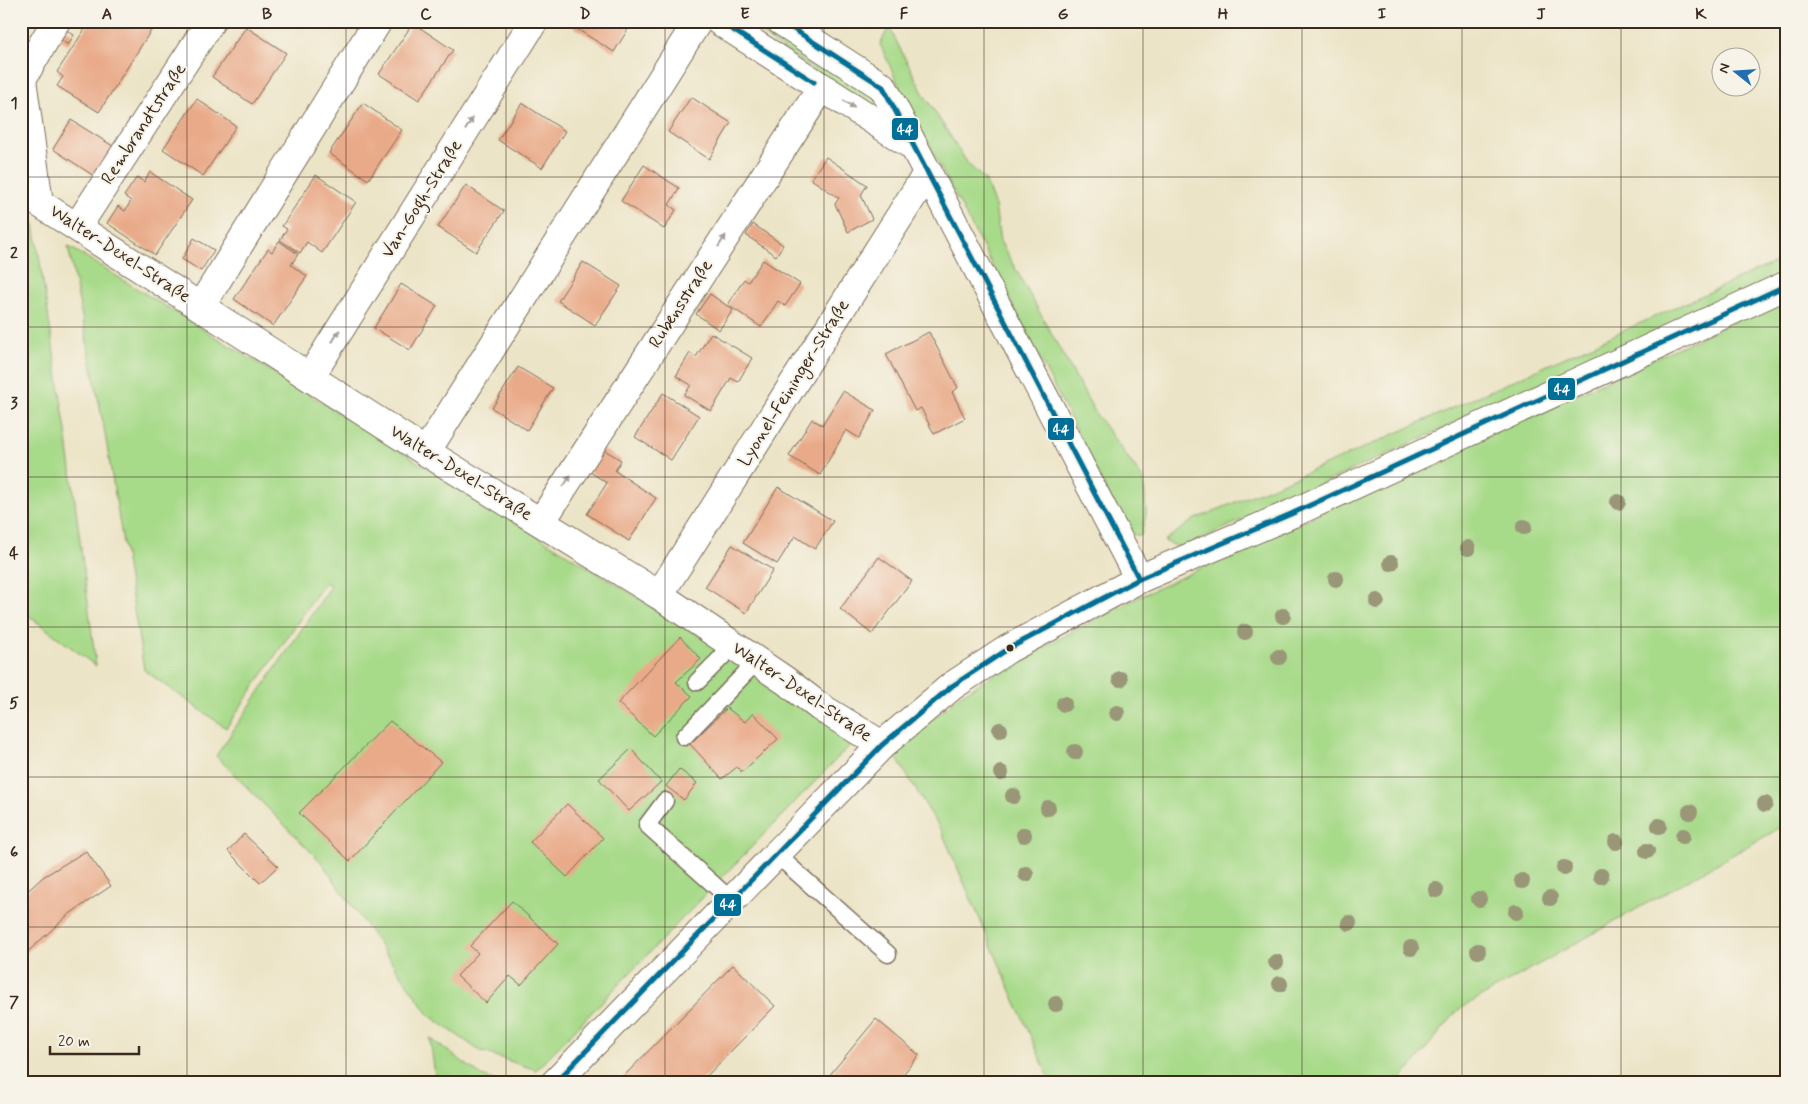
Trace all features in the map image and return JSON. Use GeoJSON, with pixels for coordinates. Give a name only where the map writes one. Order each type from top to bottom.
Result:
{"type":"FeatureCollection","features":[{"type":"Feature","properties":{"kind":"street","name":"Walter-Dexel-Straße"},"geometry":{"type":"LineString","coordinates":[[56,21],[22,79],[39,203],[426,452],[659,594],[820,707],[882,746]]}},
{"type":"Feature","properties":{"kind":"street","name":"Rembrandtstraße"},"geometry":{"type":"LineString","coordinates":[[77,227],[211,21]]}},
{"type":"Feature","properties":{"kind":"street"},"geometry":{"type":"LineString","coordinates":[[201,306],[378,21]]}},
{"type":"Feature","properties":{"kind":"street","name":"Van-Gogh-Straße"},"geometry":{"type":"LineString","coordinates":[[310,377],[534,21]]}},
{"type":"Feature","properties":{"kind":"street"},"geometry":{"type":"LineString","coordinates":[[426,452],[698,21]]}},
{"type":"Feature","properties":{"kind":"street"},"geometry":{"type":"LineString","coordinates":[[719,21],[914,147]]}},
{"type":"Feature","properties":{"kind":"street"},"geometry":{"type":"LineString","coordinates":[[781,21],[884,86],[1139,579]]}},
{"type":"Feature","properties":{"kind":"street","name":"Rubensstraße"},"geometry":{"type":"LineString","coordinates":[[540,522],[822,87]]}},
{"type":"Feature","properties":{"kind":"street","name":"Lyonel-Feininger-Straße"},"geometry":{"type":"LineString","coordinates":[[659,594],[928,172]]}},
{"type":"Feature","properties":{"kind":"street"},"geometry":{"type":"LineString","coordinates":[[555,1083],[882,746],[952,686],[1008,648],[1139,579],[1291,514],[1787,285]]}},
{"type":"Feature","properties":{"kind":"lane"},"geometry":{"type":"LineString","coordinates":[[697,682],[734,645]]}},
{"type":"Feature","properties":{"kind":"lane"},"geometry":{"type":"LineString","coordinates":[[684,737],[757,661]]}},
{"type":"Feature","properties":{"kind":"lane"},"geometry":{"type":"LineString","coordinates":[[666,801],[647,825],[731,900]]}},
{"type":"Feature","properties":{"kind":"lane"},"geometry":{"type":"LineString","coordinates":[[776,854],[888,954]]}},
{"type":"Feature","properties":{"kind":"green space"},"geometry":{"type":"Polygon","coordinates":[[[743,21],[766,21],[870,88],[888,122],[743,21]]]}},
{"type":"Feature","properties":{"kind":"green space"},"geometry":{"type":"Polygon","coordinates":[[[889,27],[923,93],[968,164],[985,180],[995,206],[1000,241],[1096,414],[1144,480],[1146,514],[1141,536],[1128,533],[996,272],[907,104],[880,44],[889,27]]]}},
{"type":"Feature","properties":{"kind":"green space"},"geometry":{"type":"Polygon","coordinates":[[[21,130],[66,431],[96,666],[21,610],[21,130]]]}},
{"type":"Feature","properties":{"kind":"green space"},"geometry":{"type":"Polygon","coordinates":[[[68,246],[716,646],[855,740],[536,1070],[480,1051],[430,1016],[321,862],[216,756],[331,586],[325,582],[226,728],[144,670],[104,428],[68,246]]]}},
{"type":"Feature","properties":{"kind":"green space"},"geometry":{"type":"Polygon","coordinates":[[[1787,257],[1787,273],[1181,548],[1164,541],[1195,519],[1339,459],[1787,257]]]}},
{"type":"Feature","properties":{"kind":"green space"},"geometry":{"type":"Polygon","coordinates":[[[1787,297],[1787,824],[1458,1010],[1398,1083],[1051,1083],[941,830],[894,754],[959,696],[1011,664],[1141,596],[1787,297]]]}},
{"type":"Feature","properties":{"kind":"green space"},"geometry":{"type":"Polygon","coordinates":[[[430,1038],[482,1076],[503,1083],[436,1083],[430,1038]]]}},
{"type":"Feature","properties":{"kind":"building"},"geometry":{"type":"Polygon","coordinates":[[[90,21],[157,21],[99,112],[57,86],[63,77],[57,72],[90,21]]]}},
{"type":"Feature","properties":{"kind":"building"},"geometry":{"type":"Polygon","coordinates":[[[575,21],[633,21],[614,52],[572,26],[575,21]]]}},
{"type":"Feature","properties":{"kind":"building"},"geometry":{"type":"Polygon","coordinates":[[[413,23],[453,50],[419,100],[379,74],[413,23]]]}},
{"type":"Feature","properties":{"kind":"building"},"geometry":{"type":"Polygon","coordinates":[[[60,26],[74,35],[68,45],[54,35],[60,26]]]}},
{"type":"Feature","properties":{"kind":"building"},"geometry":{"type":"Polygon","coordinates":[[[246,27],[286,53],[252,104],[212,77],[246,27]]]}},
{"type":"Feature","properties":{"kind":"building"},"geometry":{"type":"Polygon","coordinates":[[[691,97],[731,123],[709,159],[668,132],[691,97]]]}},
{"type":"Feature","properties":{"kind":"building"},"geometry":{"type":"Polygon","coordinates":[[[197,99],[236,126],[203,176],[163,149],[197,99]]]}},
{"type":"Feature","properties":{"kind":"building"},"geometry":{"type":"Polygon","coordinates":[[[363,103],[402,130],[368,180],[329,153],[363,103]]]}},
{"type":"Feature","properties":{"kind":"building"},"geometry":{"type":"Polygon","coordinates":[[[522,103],[565,131],[542,168],[498,140],[522,103]]]}},
{"type":"Feature","properties":{"kind":"building"},"geometry":{"type":"Polygon","coordinates":[[[71,120],[116,148],[97,178],[53,149],[71,120]]]}},
{"type":"Feature","properties":{"kind":"building"},"geometry":{"type":"Polygon","coordinates":[[[826,157],[867,185],[861,195],[872,219],[848,232],[835,204],[839,198],[811,179],[826,157]]]}},
{"type":"Feature","properties":{"kind":"building"},"geometry":{"type":"Polygon","coordinates":[[[644,165],[679,188],[669,205],[676,210],[664,229],[621,201],[644,165]]]}},
{"type":"Feature","properties":{"kind":"building"},"geometry":{"type":"Polygon","coordinates":[[[150,172],[192,200],[155,255],[107,223],[118,206],[125,211],[131,201],[124,196],[137,177],[144,182],[150,172]]]}},
{"type":"Feature","properties":{"kind":"building"},"geometry":{"type":"Polygon","coordinates":[[[316,175],[356,202],[322,253],[307,242],[300,253],[280,240],[287,229],[282,226],[316,175]]]}},
{"type":"Feature","properties":{"kind":"building"},"geometry":{"type":"Polygon","coordinates":[[[466,185],[504,211],[476,252],[438,227],[466,185]]]}},
{"type":"Feature","properties":{"kind":"building"},"geometry":{"type":"Polygon","coordinates":[[[753,224],[783,245],[776,256],[746,235],[753,224]]]}},
{"type":"Feature","properties":{"kind":"building"},"geometry":{"type":"Polygon","coordinates":[[[194,238],[214,250],[201,271],[182,259],[194,238]]]}},
{"type":"Feature","properties":{"kind":"building"},"geometry":{"type":"Polygon","coordinates":[[[279,241],[298,254],[291,265],[307,276],[273,326],[234,299],[268,249],[272,252],[279,241]]]}},
{"type":"Feature","properties":{"kind":"building"},"geometry":{"type":"Polygon","coordinates":[[[763,260],[800,284],[785,306],[778,301],[761,327],[728,305],[744,279],[748,282],[763,260]]]}},
{"type":"Feature","properties":{"kind":"building"},"geometry":{"type":"Polygon","coordinates":[[[583,262],[621,286],[595,325],[558,301],[583,262]]]}},
{"type":"Feature","properties":{"kind":"building"},"geometry":{"type":"Polygon","coordinates":[[[401,284],[437,306],[410,350],[374,328],[401,284]]]}},
{"type":"Feature","properties":{"kind":"building"},"geometry":{"type":"Polygon","coordinates":[[[710,294],[733,310],[719,330],[696,314],[710,294]]]}},
{"type":"Feature","properties":{"kind":"building"},"geometry":{"type":"Polygon","coordinates":[[[929,332],[958,388],[952,392],[965,418],[934,434],[921,408],[915,411],[886,354],[929,332]]]}},
{"type":"Feature","properties":{"kind":"building"},"geometry":{"type":"Polygon","coordinates":[[[711,333],[752,358],[738,382],[731,378],[711,411],[684,395],[691,385],[676,376],[690,353],[696,357],[711,333]]]}},
{"type":"Feature","properties":{"kind":"building"},"geometry":{"type":"Polygon","coordinates":[[[518,367],[553,388],[527,430],[492,408],[518,367]]]}},
{"type":"Feature","properties":{"kind":"building"},"geometry":{"type":"Polygon","coordinates":[[[843,391],[875,410],[859,438],[846,430],[820,475],[789,456],[812,419],[822,425],[843,391]]]}},
{"type":"Feature","properties":{"kind":"building"},"geometry":{"type":"Polygon","coordinates":[[[663,393],[699,416],[671,460],[635,437],[663,393]]]}},
{"type":"Feature","properties":{"kind":"building"},"geometry":{"type":"Polygon","coordinates":[[[601,448],[621,460],[615,471],[656,498],[629,541],[587,514],[607,483],[587,470],[601,448]]]}},
{"type":"Feature","properties":{"kind":"building"},"geometry":{"type":"Polygon","coordinates":[[[778,487],[833,521],[815,549],[795,536],[777,564],[743,543],[778,487]]]}},
{"type":"Feature","properties":{"kind":"building"},"geometry":{"type":"Polygon","coordinates":[[[732,545],[773,570],[746,613],[705,587],[732,545]]]}},
{"type":"Feature","properties":{"kind":"building"},"geometry":{"type":"Polygon","coordinates":[[[879,557],[912,581],[872,634],[840,609],[879,557]]]}},
{"type":"Feature","properties":{"kind":"building"},"geometry":{"type":"Polygon","coordinates":[[[680,637],[701,659],[676,682],[692,696],[653,736],[618,703],[680,637]]]}},
{"type":"Feature","properties":{"kind":"building"},"geometry":{"type":"Polygon","coordinates":[[[727,708],[745,722],[753,713],[778,739],[742,772],[737,767],[722,779],[690,744],[727,708]]]}},
{"type":"Feature","properties":{"kind":"building"},"geometry":{"type":"Polygon","coordinates":[[[390,721],[441,762],[350,861],[299,813],[390,721]]]}},
{"type":"Feature","properties":{"kind":"building"},"geometry":{"type":"Polygon","coordinates":[[[631,749],[661,782],[629,811],[599,779],[631,749]]]}},
{"type":"Feature","properties":{"kind":"building"},"geometry":{"type":"Polygon","coordinates":[[[679,769],[697,783],[684,800],[666,786],[679,769]]]}},
{"type":"Feature","properties":{"kind":"building"},"geometry":{"type":"Polygon","coordinates":[[[567,804],[603,838],[567,877],[530,842],[567,804]]]}},
{"type":"Feature","properties":{"kind":"building"},"geometry":{"type":"Polygon","coordinates":[[[244,834],[278,866],[260,883],[228,851],[244,834]]]}},
{"type":"Feature","properties":{"kind":"building"},"geometry":{"type":"Polygon","coordinates":[[[86,851],[111,886],[68,915],[21,958],[21,897],[43,877],[86,851]]]}},
{"type":"Feature","properties":{"kind":"building"},"geometry":{"type":"Polygon","coordinates":[[[512,901],[558,944],[521,985],[510,976],[486,1003],[457,976],[478,953],[470,946],[512,901]]]}},
{"type":"Feature","properties":{"kind":"building"},"geometry":{"type":"Polygon","coordinates":[[[733,965],[775,1006],[700,1083],[617,1083],[733,965]]]}},
{"type":"Feature","properties":{"kind":"building"},"geometry":{"type":"Polygon","coordinates":[[[876,1019],[919,1055],[896,1083],[823,1083],[876,1019]]]}},
{"type":"Feature","properties":{"kind":"transit line","name":"44"},"geometry":{"type":"LineString","coordinates":[[719,21],[814,82]]}},
{"type":"Feature","properties":{"kind":"transit line","name":"44"},"geometry":{"type":"LineString","coordinates":[[781,21],[883,87],[1139,579]]}},
{"type":"Feature","properties":{"kind":"transit line","name":"44"},"geometry":{"type":"LineString","coordinates":[[555,1083],[882,745],[952,686],[1008,649],[1139,579],[1291,514],[1787,285]]}}]}
